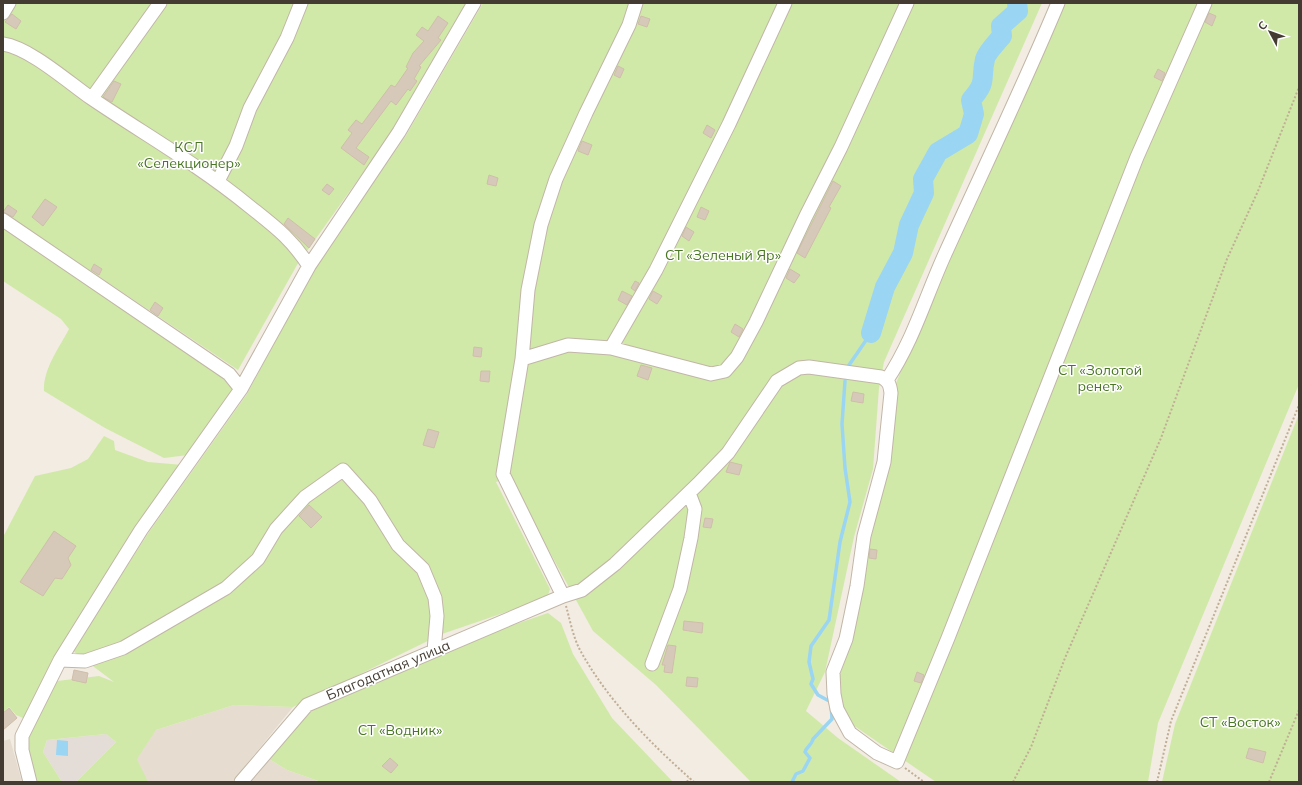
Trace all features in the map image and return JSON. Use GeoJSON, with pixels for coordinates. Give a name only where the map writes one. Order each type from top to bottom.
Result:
{"type":"FeatureCollection","features":[{"type":"Feature","properties":{"kind":"street"},"geometry":{"type":"LineString","coordinates":[[3,13],[9,3]]}},
{"type":"Feature","properties":{"kind":"street"},"geometry":{"type":"LineString","coordinates":[[92,98],[160,3]]}},
{"type":"Feature","properties":{"kind":"street"},"geometry":{"type":"LineString","coordinates":[[218,181],[236,146],[250,108],[287,38],[301,3]]}},
{"type":"Feature","properties":{"kind":"street"},"geometry":{"type":"LineString","coordinates":[[30,782],[22,750],[22,736],[60,660],[141,530],[241,389],[309,266],[399,132],[474,3]]}},
{"type":"Feature","properties":{"kind":"street"},"geometry":{"type":"LineString","coordinates":[[563,596],[504,474],[522,359],[528,290],[541,225],[556,178],[586,113],[630,25],[636,3]]}},
{"type":"Feature","properties":{"kind":"street"},"geometry":{"type":"LineString","coordinates":[[611,348],[656,270],[729,124],[785,3]]}},
{"type":"Feature","properties":{"kind":"street"},"geometry":{"type":"LineString","coordinates":[[522,359],[568,345],[611,348],[711,374],[725,371],[738,357],[841,147],[907,3]]}},
{"type":"Feature","properties":{"kind":"street"},"geometry":{"type":"LineString","coordinates":[[1058,3],[940,265],[918,323],[899,362],[887,380],[891,393],[884,462],[864,536],[857,586],[846,639],[834,672],[834,694],[840,716],[850,733],[877,753],[897,762],[948,638],[1137,157],[1205,3]]}},
{"type":"Feature","properties":{"kind":"street"},"geometry":{"type":"LineString","coordinates":[[3,44],[9,45],[31,56],[218,181],[288,237],[309,266]]}},
{"type":"Feature","properties":{"kind":"street"},"geometry":{"type":"LineString","coordinates":[[3,220],[49,253],[200,353],[229,374],[241,389]]}},
{"type":"Feature","properties":{"kind":"street","name":"Благодатная улица"},"geometry":{"type":"LineString","coordinates":[[241,782],[306,705],[563,596],[582,590],[615,564],[689,493],[728,453],[777,381],[786,374],[799,368],[809,367],[881,377],[887,380]]}},
{"type":"Feature","properties":{"kind":"street"},"geometry":{"type":"LineString","coordinates":[[60,660],[85,661],[123,648],[226,588],[258,559],[276,529],[305,498],[343,470],[370,500],[398,545],[423,569],[435,598],[437,616],[434,651]]}},
{"type":"Feature","properties":{"kind":"street"},"geometry":{"type":"LineString","coordinates":[[652,664],[680,589],[691,538],[695,510],[689,493]]}},
{"type":"Feature","properties":{"kind":"path"},"geometry":{"type":"LineString","coordinates":[[1013,782],[1031,747],[1065,658],[1161,438],[1194,343],[1227,259],[1258,191],[1299,87]]}},
{"type":"Feature","properties":{"kind":"path"},"geometry":{"type":"LineString","coordinates":[[1157,782],[1171,721],[1299,405]]}},
{"type":"Feature","properties":{"kind":"path"},"geometry":{"type":"LineString","coordinates":[[563,596],[580,649],[603,685],[630,720],[694,782]]}},
{"type":"Feature","properties":{"kind":"path"},"geometry":{"type":"LineString","coordinates":[[1269,782],[1299,710]]}},
{"type":"Feature","properties":{"kind":"path"},"geometry":{"type":"LineString","coordinates":[[897,762],[924,782]]}},
{"type":"Feature","properties":{"kind":"path"},"geometry":{"type":"LineString","coordinates":[[687,782],[689,778]]}},
{"type":"Feature","properties":{"kind":"shaded area"},"geometry":{"type":"Polygon","coordinates":[[[234,705],[293,707],[232,782],[76,782],[156,730],[234,705]]]}},
{"type":"Feature","properties":{"kind":"shaded area"},"geometry":{"type":"Polygon","coordinates":[[[106,734],[116,742],[76,782],[62,782],[43,752],[47,740],[106,734]]]}},
{"type":"Feature","properties":{"kind":"shaded area"},"geometry":{"type":"Polygon","coordinates":[[[10,739],[22,782],[3,782],[3,741],[10,739]]]}},
{"type":"Feature","properties":{"kind":"shaded area"},"geometry":{"type":"Polygon","coordinates":[[[269,759],[287,770],[321,782],[249,782],[269,759]]]}},
{"type":"Feature","properties":{"kind":"green space","name":"КСЛ «Селекционер»"},"geometry":{"type":"Polygon","coordinates":[[[3,3],[469,3],[387,139],[297,265],[238,370],[3,212],[3,3]]]}},
{"type":"Feature","properties":{"kind":"green space","name":"СТ «Зеленый Яр»"},"geometry":{"type":"Polygon","coordinates":[[[483,3],[1042,3],[884,362],[879,388],[873,469],[854,537],[825,672],[806,711],[838,738],[901,782],[751,782],[656,685],[593,631],[509,478],[496,482],[550,589],[547,598],[442,634],[293,707],[234,705],[156,730],[137,759],[148,782],[76,782],[116,742],[106,734],[47,740],[43,752],[62,782],[36,782],[26,739],[57,681],[99,676],[114,682],[73,651],[149,532],[247,394],[316,266],[405,137],[483,3]]]}},
{"type":"Feature","properties":{"kind":"green space","name":"СТ «Золотой ренет»"},"geometry":{"type":"Polygon","coordinates":[[[1061,3],[1299,3],[1299,384],[1158,723],[1148,782],[936,782],[850,723],[842,704],[838,680],[852,641],[863,567],[894,388],[943,270],[1061,3]]]}},
{"type":"Feature","properties":{"kind":"green space"},"geometry":{"type":"Polygon","coordinates":[[[3,224],[234,386],[233,392],[188,455],[164,458],[105,428],[44,391],[44,383],[49,367],[56,351],[69,329],[61,319],[3,281],[3,224]]]}},
{"type":"Feature","properties":{"kind":"green space","name":"СТ «Восток»"},"geometry":{"type":"Polygon","coordinates":[[[1299,414],[1299,782],[1162,782],[1175,724],[1299,414]]]}},
{"type":"Feature","properties":{"kind":"green space"},"geometry":{"type":"Polygon","coordinates":[[[104,436],[114,441],[115,450],[148,462],[183,465],[32,710],[23,718],[16,715],[9,707],[3,712],[3,537],[35,476],[71,468],[88,459],[104,436]]]}},
{"type":"Feature","properties":{"kind":"green space","name":"СТ «Водник»"},"geometry":{"type":"Polygon","coordinates":[[[548,613],[561,623],[573,654],[612,718],[673,782],[321,782],[287,770],[269,759],[311,711],[507,627],[548,613]]]}},
{"type":"Feature","properties":{"kind":"water"},"geometry":{"type":"Polygon","coordinates":[[[57,740],[68,741],[68,756],[56,755],[57,740]]]}},
{"type":"Feature","properties":{"kind":"building"},"geometry":{"type":"Polygon","coordinates":[[[1209,13],[1216,16],[1212,26],[1205,22],[1209,13]]]}},
{"type":"Feature","properties":{"kind":"building"},"geometry":{"type":"Polygon","coordinates":[[[12,14],[21,21],[16,29],[5,22],[12,14]]]}},
{"type":"Feature","properties":{"kind":"building"},"geometry":{"type":"Polygon","coordinates":[[[438,16],[448,23],[438,38],[441,40],[419,66],[421,67],[414,79],[417,81],[410,91],[408,89],[396,105],[391,101],[356,148],[369,157],[364,165],[341,148],[352,133],[348,130],[356,120],[362,124],[391,85],[395,87],[408,68],[406,67],[413,53],[424,41],[416,35],[422,27],[428,31],[438,16]]]}},
{"type":"Feature","properties":{"kind":"building"},"geometry":{"type":"Polygon","coordinates":[[[641,16],[650,19],[647,27],[638,24],[641,16]]]}},
{"type":"Feature","properties":{"kind":"building"},"geometry":{"type":"Polygon","coordinates":[[[618,66],[624,69],[620,78],[614,75],[618,66]]]}},
{"type":"Feature","properties":{"kind":"building"},"geometry":{"type":"Polygon","coordinates":[[[1158,69],[1165,73],[1162,81],[1154,77],[1158,69]]]}},
{"type":"Feature","properties":{"kind":"building"},"geometry":{"type":"Polygon","coordinates":[[[114,81],[121,84],[112,102],[103,97],[114,81]]]}},
{"type":"Feature","properties":{"kind":"building"},"geometry":{"type":"Polygon","coordinates":[[[707,125],[715,130],[711,138],[703,133],[707,125]]]}},
{"type":"Feature","properties":{"kind":"building"},"geometry":{"type":"Polygon","coordinates":[[[582,141],[592,145],[588,155],[578,151],[582,141]]]}},
{"type":"Feature","properties":{"kind":"building"},"geometry":{"type":"Polygon","coordinates":[[[489,175],[498,178],[496,186],[487,184],[489,175]]]}},
{"type":"Feature","properties":{"kind":"building"},"geometry":{"type":"Polygon","coordinates":[[[833,181],[841,186],[829,207],[831,208],[805,258],[797,253],[833,181]]]}},
{"type":"Feature","properties":{"kind":"building"},"geometry":{"type":"Polygon","coordinates":[[[327,184],[334,189],[329,195],[322,190],[327,184]]]}},
{"type":"Feature","properties":{"kind":"building"},"geometry":{"type":"Polygon","coordinates":[[[45,199],[57,207],[43,226],[32,217],[45,199]]]}},
{"type":"Feature","properties":{"kind":"building"},"geometry":{"type":"Polygon","coordinates":[[[8,205],[17,211],[13,217],[3,212],[8,205]]]}},
{"type":"Feature","properties":{"kind":"building"},"geometry":{"type":"Polygon","coordinates":[[[701,207],[709,211],[705,220],[697,217],[701,207]]]}},
{"type":"Feature","properties":{"kind":"building"},"geometry":{"type":"Polygon","coordinates":[[[288,218],[315,239],[309,248],[284,224],[288,218]]]}},
{"type":"Feature","properties":{"kind":"building"},"geometry":{"type":"Polygon","coordinates":[[[686,227],[694,232],[689,241],[682,236],[686,227]]]}},
{"type":"Feature","properties":{"kind":"building"},"geometry":{"type":"Polygon","coordinates":[[[94,264],[102,269],[99,275],[91,270],[94,264]]]}},
{"type":"Feature","properties":{"kind":"building"},"geometry":{"type":"Polygon","coordinates":[[[790,269],[800,275],[794,283],[786,278],[790,269]]]}},
{"type":"Feature","properties":{"kind":"building"},"geometry":{"type":"Polygon","coordinates":[[[635,281],[639,283],[635,291],[631,288],[635,281]]]}},
{"type":"Feature","properties":{"kind":"building"},"geometry":{"type":"Polygon","coordinates":[[[622,291],[632,296],[627,305],[618,300],[622,291]]]}},
{"type":"Feature","properties":{"kind":"building"},"geometry":{"type":"Polygon","coordinates":[[[653,291],[662,296],[657,304],[649,299],[653,291]]]}},
{"type":"Feature","properties":{"kind":"building"},"geometry":{"type":"Polygon","coordinates":[[[155,302],[163,308],[158,316],[150,310],[155,302]]]}},
{"type":"Feature","properties":{"kind":"building"},"geometry":{"type":"Polygon","coordinates":[[[735,324],[743,329],[739,337],[731,332],[735,324]]]}},
{"type":"Feature","properties":{"kind":"building"},"geometry":{"type":"Polygon","coordinates":[[[474,347],[482,348],[481,357],[473,356],[474,347]]]}},
{"type":"Feature","properties":{"kind":"building"},"geometry":{"type":"Polygon","coordinates":[[[641,365],[652,368],[648,380],[637,376],[641,365]]]}},
{"type":"Feature","properties":{"kind":"building"},"geometry":{"type":"Polygon","coordinates":[[[481,371],[490,371],[489,382],[480,381],[481,371]]]}},
{"type":"Feature","properties":{"kind":"building"},"geometry":{"type":"Polygon","coordinates":[[[853,392],[864,394],[863,403],[851,401],[853,392]]]}},
{"type":"Feature","properties":{"kind":"building"},"geometry":{"type":"Polygon","coordinates":[[[428,429],[439,432],[434,448],[423,445],[428,429]]]}},
{"type":"Feature","properties":{"kind":"building"},"geometry":{"type":"Polygon","coordinates":[[[730,462],[742,465],[739,475],[726,472],[730,462]]]}},
{"type":"Feature","properties":{"kind":"building"},"geometry":{"type":"Polygon","coordinates":[[[309,505],[322,517],[311,528],[299,516],[309,505]]]}},
{"type":"Feature","properties":{"kind":"building"},"geometry":{"type":"Polygon","coordinates":[[[705,518],[713,519],[711,528],[703,527],[705,518]]]}},
{"type":"Feature","properties":{"kind":"building"},"geometry":{"type":"Polygon","coordinates":[[[54,531],[76,546],[68,558],[71,565],[62,579],[55,578],[43,596],[20,582],[54,531]]]}},
{"type":"Feature","properties":{"kind":"building"},"geometry":{"type":"Polygon","coordinates":[[[870,549],[877,550],[876,559],[869,558],[870,549]]]}},
{"type":"Feature","properties":{"kind":"building"},"geometry":{"type":"Polygon","coordinates":[[[684,621],[703,623],[702,633],[683,630],[684,621]]]}},
{"type":"Feature","properties":{"kind":"building"},"geometry":{"type":"Polygon","coordinates":[[[668,645],[676,646],[672,673],[664,672],[665,665],[662,665],[668,645]]]}},
{"type":"Feature","properties":{"kind":"building"},"geometry":{"type":"Polygon","coordinates":[[[74,670],[88,673],[86,683],[72,680],[74,670]]]}},
{"type":"Feature","properties":{"kind":"building"},"geometry":{"type":"Polygon","coordinates":[[[917,672],[924,675],[921,683],[914,681],[917,672]]]}},
{"type":"Feature","properties":{"kind":"building"},"geometry":{"type":"Polygon","coordinates":[[[687,677],[698,678],[697,687],[686,686],[687,677]]]}},
{"type":"Feature","properties":{"kind":"building"},"geometry":{"type":"Polygon","coordinates":[[[9,708],[17,718],[3,730],[3,713],[9,708]]]}},
{"type":"Feature","properties":{"kind":"building"},"geometry":{"type":"Polygon","coordinates":[[[1249,748],[1266,752],[1263,763],[1246,758],[1249,748]]]}},
{"type":"Feature","properties":{"kind":"building"},"geometry":{"type":"Polygon","coordinates":[[[390,758],[398,765],[391,773],[382,766],[390,758]]]}},
{"type":"Feature","properties":{"kind":"waterway"},"geometry":{"type":"LineString","coordinates":[[871,333],[885,287],[903,253],[909,225],[924,193],[923,179],[938,152],[968,134],[974,114],[971,100],[982,84],[986,56],[1002,36],[1001,26],[1018,11],[1017,3]]}},
{"type":"Feature","properties":{"kind":"waterway"},"geometry":{"type":"LineString","coordinates":[[847,368],[871,333]]}},
{"type":"Feature","properties":{"kind":"waterway"},"geometry":{"type":"LineString","coordinates":[[792,782],[796,774],[803,771],[810,758],[805,752],[813,739],[832,719],[831,702],[818,695],[811,684],[813,679],[809,662],[811,646],[829,620],[840,542],[850,502],[845,468],[842,424],[845,381]]}}]}
